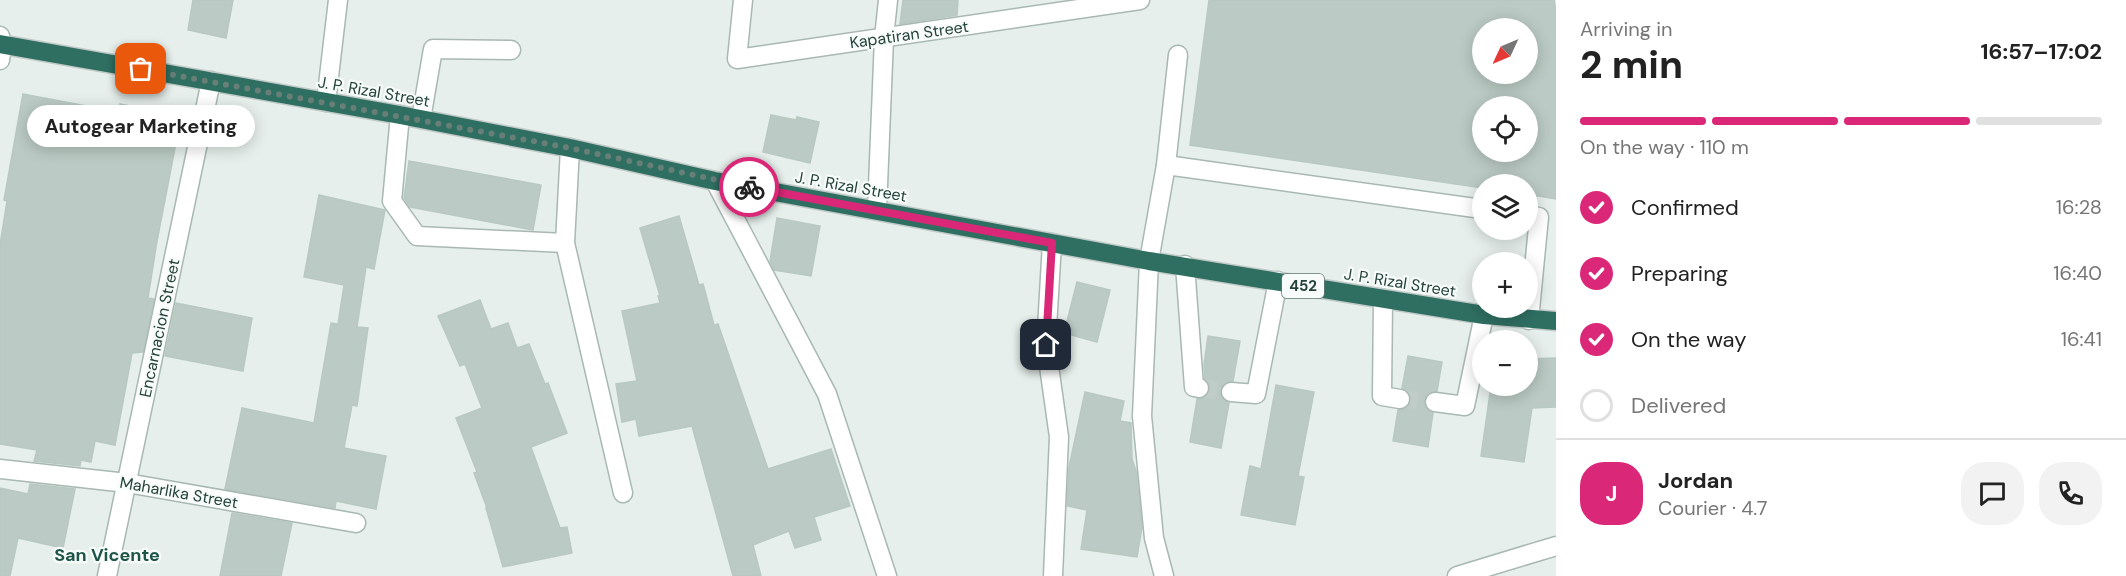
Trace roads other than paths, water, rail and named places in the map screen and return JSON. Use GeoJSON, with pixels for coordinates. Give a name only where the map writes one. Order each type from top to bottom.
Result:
{"type":"FeatureCollection","features":[{"type":"Feature","properties":{"kind":"highway","name":"J. P. Rizal Street"},"geometry":{"type":"LineString","coordinates":[[1,46],[400,115],[570,148],[715,181],[1149,261],[1472,313]]}},
{"type":"Feature","properties":{"kind":"highway","name":"J. P. Rizal Street"},"geometry":{"type":"LineString","coordinates":[[1511,318],[1556,321]]}},
{"type":"Feature","properties":{"kind":"street"},"geometry":{"type":"LineString","coordinates":[[326,102],[338,0]]}},
{"type":"Feature","properties":{"kind":"street","name":"Kapatiran Street"},"geometry":{"type":"LineString","coordinates":[[743,0],[737,59],[1140,0]]}},
{"type":"Feature","properties":{"kind":"street"},"geometry":{"type":"LineString","coordinates":[[877,210],[884,38],[888,0]]}},
{"type":"Feature","properties":{"kind":"street"},"geometry":{"type":"LineString","coordinates":[[421,119],[433,49],[511,50]]}},
{"type":"Feature","properties":{"kind":"street"},"geometry":{"type":"LineString","coordinates":[[1164,576],[1154,538],[1142,416],[1149,261],[1166,165],[1178,55]]}},
{"type":"Feature","properties":{"kind":"street","name":"Encarnacion Street"},"geometry":{"type":"LineString","coordinates":[[107,576],[211,81]]}},
{"type":"Feature","properties":{"kind":"street"},"geometry":{"type":"LineString","coordinates":[[400,115],[392,201],[417,236],[565,243]]}},
{"type":"Feature","properties":{"kind":"street"},"geometry":{"type":"LineString","coordinates":[[570,148],[565,243],[622,493]]}},
{"type":"Feature","properties":{"kind":"street"},"geometry":{"type":"LineString","coordinates":[[1166,165],[1472,208]]}},
{"type":"Feature","properties":{"kind":"street"},"geometry":{"type":"LineString","coordinates":[[715,181],[826,394],[887,576]]}},
{"type":"Feature","properties":{"kind":"street"},"geometry":{"type":"LineString","coordinates":[[1529,320],[1537,240]]}},
{"type":"Feature","properties":{"kind":"street"},"geometry":{"type":"LineString","coordinates":[[1052,243],[1046,345],[1059,437],[1053,576]]}},
{"type":"Feature","properties":{"kind":"street"},"geometry":{"type":"LineString","coordinates":[[1185,266],[1194,387],[1199,388]]}},
{"type":"Feature","properties":{"kind":"street"},"geometry":{"type":"LineString","coordinates":[[1231,392],[1256,394],[1278,281]]}},
{"type":"Feature","properties":{"kind":"street"},"geometry":{"type":"LineString","coordinates":[[1383,299],[1382,396],[1400,399]]}},
{"type":"Feature","properties":{"kind":"street"},"geometry":{"type":"LineString","coordinates":[[1435,402],[1465,406],[1483,318]]}},
{"type":"Feature","properties":{"kind":"street","name":"Maharlika Street"},"geometry":{"type":"LineString","coordinates":[[0,469],[127,483],[356,523]]}},
{"type":"Feature","properties":{"kind":"street"},"geometry":{"type":"LineString","coordinates":[[1457,576],[1556,546]]}},
{"type":"Feature","properties":{"kind":"tunnel"},"geometry":{"type":"LineString","coordinates":[[1199,388],[1231,392]]}},
{"type":"Feature","properties":{"kind":"tunnel"},"geometry":{"type":"LineString","coordinates":[[1400,399],[1435,402]]}},
{"type":"Feature","properties":{"kind":"place","name":"Autogear Marketing"},"geometry":{"type":"Point","coordinates":[141,69]}},
{"type":"Feature","properties":{"kind":"district","name":"San Vicente"},"geometry":{"type":"Point","coordinates":[107,555]}}]}
